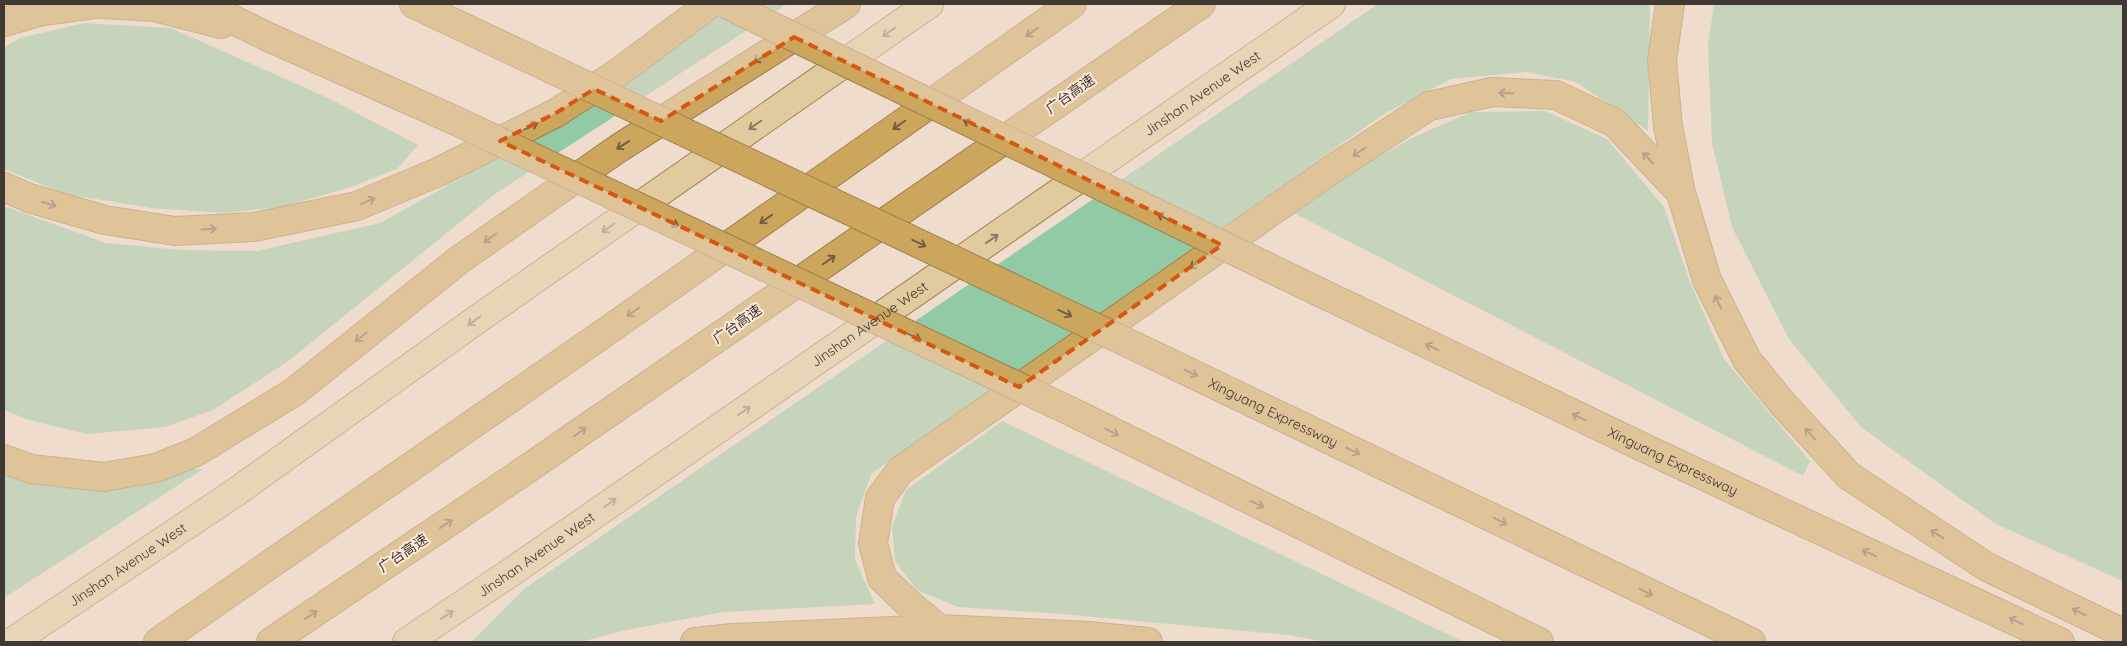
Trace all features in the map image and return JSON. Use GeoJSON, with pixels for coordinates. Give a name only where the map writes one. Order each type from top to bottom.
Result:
{"type":"FeatureCollection","features":[{"type":"Feature","properties":{"kind":"highway"},"geometry":{"type":"LineString","coordinates":[[4,22],[38,12],[96,4]]}},
{"type":"Feature","properties":{"kind":"highway"},"geometry":{"type":"LineString","coordinates":[[103,4],[154,7],[266,36]]}},
{"type":"Feature","properties":{"kind":"highway"},"geometry":{"type":"LineString","coordinates":[[201,4],[266,36],[454,120],[1068,410],[1539,642]]}},
{"type":"Feature","properties":{"kind":"highway","name":"Xinguang Expressway"},"geometry":{"type":"LineString","coordinates":[[414,4],[1147,352],[1751,642]]}},
{"type":"Feature","properties":{"kind":"highway"},"geometry":{"type":"LineString","coordinates":[[4,187],[29,198],[105,220],[175,231],[254,227],[357,206],[438,172],[556,113],[622,70],[710,4]]}},
{"type":"Feature","properties":{"kind":"highway","name":"Xinguang Expressway"},"geometry":{"type":"LineString","coordinates":[[726,4],[1657,454],[2060,642]]}},
{"type":"Feature","properties":{"kind":"highway"},"geometry":{"type":"LineString","coordinates":[[4,459],[31,469],[103,477],[156,468],[196,452],[294,392],[459,260],[619,148],[846,4]]}},
{"type":"Feature","properties":{"kind":"highway"},"geometry":{"type":"LineString","coordinates":[[158,642],[597,338],[1072,4]]}},
{"type":"Feature","properties":{"kind":"highway","name":"广台高速"},"geometry":{"type":"LineString","coordinates":[[271,642],[562,445],[1201,4]]}},
{"type":"Feature","properties":{"kind":"highway"},"geometry":{"type":"LineString","coordinates":[[1670,4],[1662,60],[1668,126],[1681,193],[1707,280],[1746,360],[1783,404],[1849,476],[1987,567],[2123,633]]}},
{"type":"Feature","properties":{"kind":"highway"},"geometry":{"type":"LineString","coordinates":[[939,629],[882,578],[873,543],[880,498],[900,470],[1331,170],[1429,106],[1492,92],[1556,95],[1616,123],[1681,193]]}},
{"type":"Feature","properties":{"kind":"highway"},"geometry":{"type":"LineString","coordinates":[[695,642],[733,638],[939,629],[1089,636],[1148,642]]}},
{"type":"Feature","properties":{"kind":"main road","name":"Jinshan Avenue West"},"geometry":{"type":"LineString","coordinates":[[12,642],[236,492],[490,310],[928,4]]}},
{"type":"Feature","properties":{"kind":"main road","name":"Jinshan Avenue West"},"geometry":{"type":"LineString","coordinates":[[407,642],[1331,4]]}},
{"type":"Feature","properties":{"kind":"highlighted area"},"geometry":{"type":"Polygon","coordinates":[[[794,37],[1222,245],[1019,387],[500,141],[556,113],[594,89],[661,121],[794,37]]]}},
{"type":"Feature","properties":{"kind":"green space"},"geometry":{"type":"Polygon","coordinates":[[[727,4],[787,4],[495,194],[287,362],[213,410],[165,427],[87,434],[29,420],[4,410],[4,206],[106,243],[180,250],[257,251],[380,223],[461,178],[727,4]]]}},
{"type":"Feature","properties":{"kind":"green space"},"geometry":{"type":"Polygon","coordinates":[[[1378,4],[1650,4],[1648,131],[1576,82],[1527,72],[1451,79],[1384,114],[871,474],[856,517],[855,560],[875,604],[723,612],[621,631],[581,642],[472,642],[524,589],[1378,4]]]}},
{"type":"Feature","properties":{"kind":"green space"},"geometry":{"type":"Polygon","coordinates":[[[1714,4],[2123,4],[2123,581],[1996,524],[1861,427],[1789,339],[1732,227],[1712,143],[1708,45],[1714,4]]]}},
{"type":"Feature","properties":{"kind":"green space"},"geometry":{"type":"Polygon","coordinates":[[[84,23],[171,28],[328,98],[418,145],[398,168],[354,186],[282,207],[223,213],[151,208],[65,194],[4,169],[4,47],[20,38],[84,23]]]}},
{"type":"Feature","properties":{"kind":"green space"},"geometry":{"type":"Polygon","coordinates":[[[1545,111],[1607,139],[1664,207],[1690,282],[1724,359],[1810,461],[1803,476],[1294,213],[1369,162],[1414,137],[1471,112],[1545,111]]]}},
{"type":"Feature","properties":{"kind":"green space"},"geometry":{"type":"Polygon","coordinates":[[[1002,421],[1464,642],[1326,642],[1289,635],[1062,614],[958,607],[917,590],[895,561],[892,527],[906,490],[1002,421]]]}},
{"type":"Feature","properties":{"kind":"green space"},"geometry":{"type":"Polygon","coordinates":[[[4,449],[79,467],[203,469],[4,598],[4,449]]]}}]}
